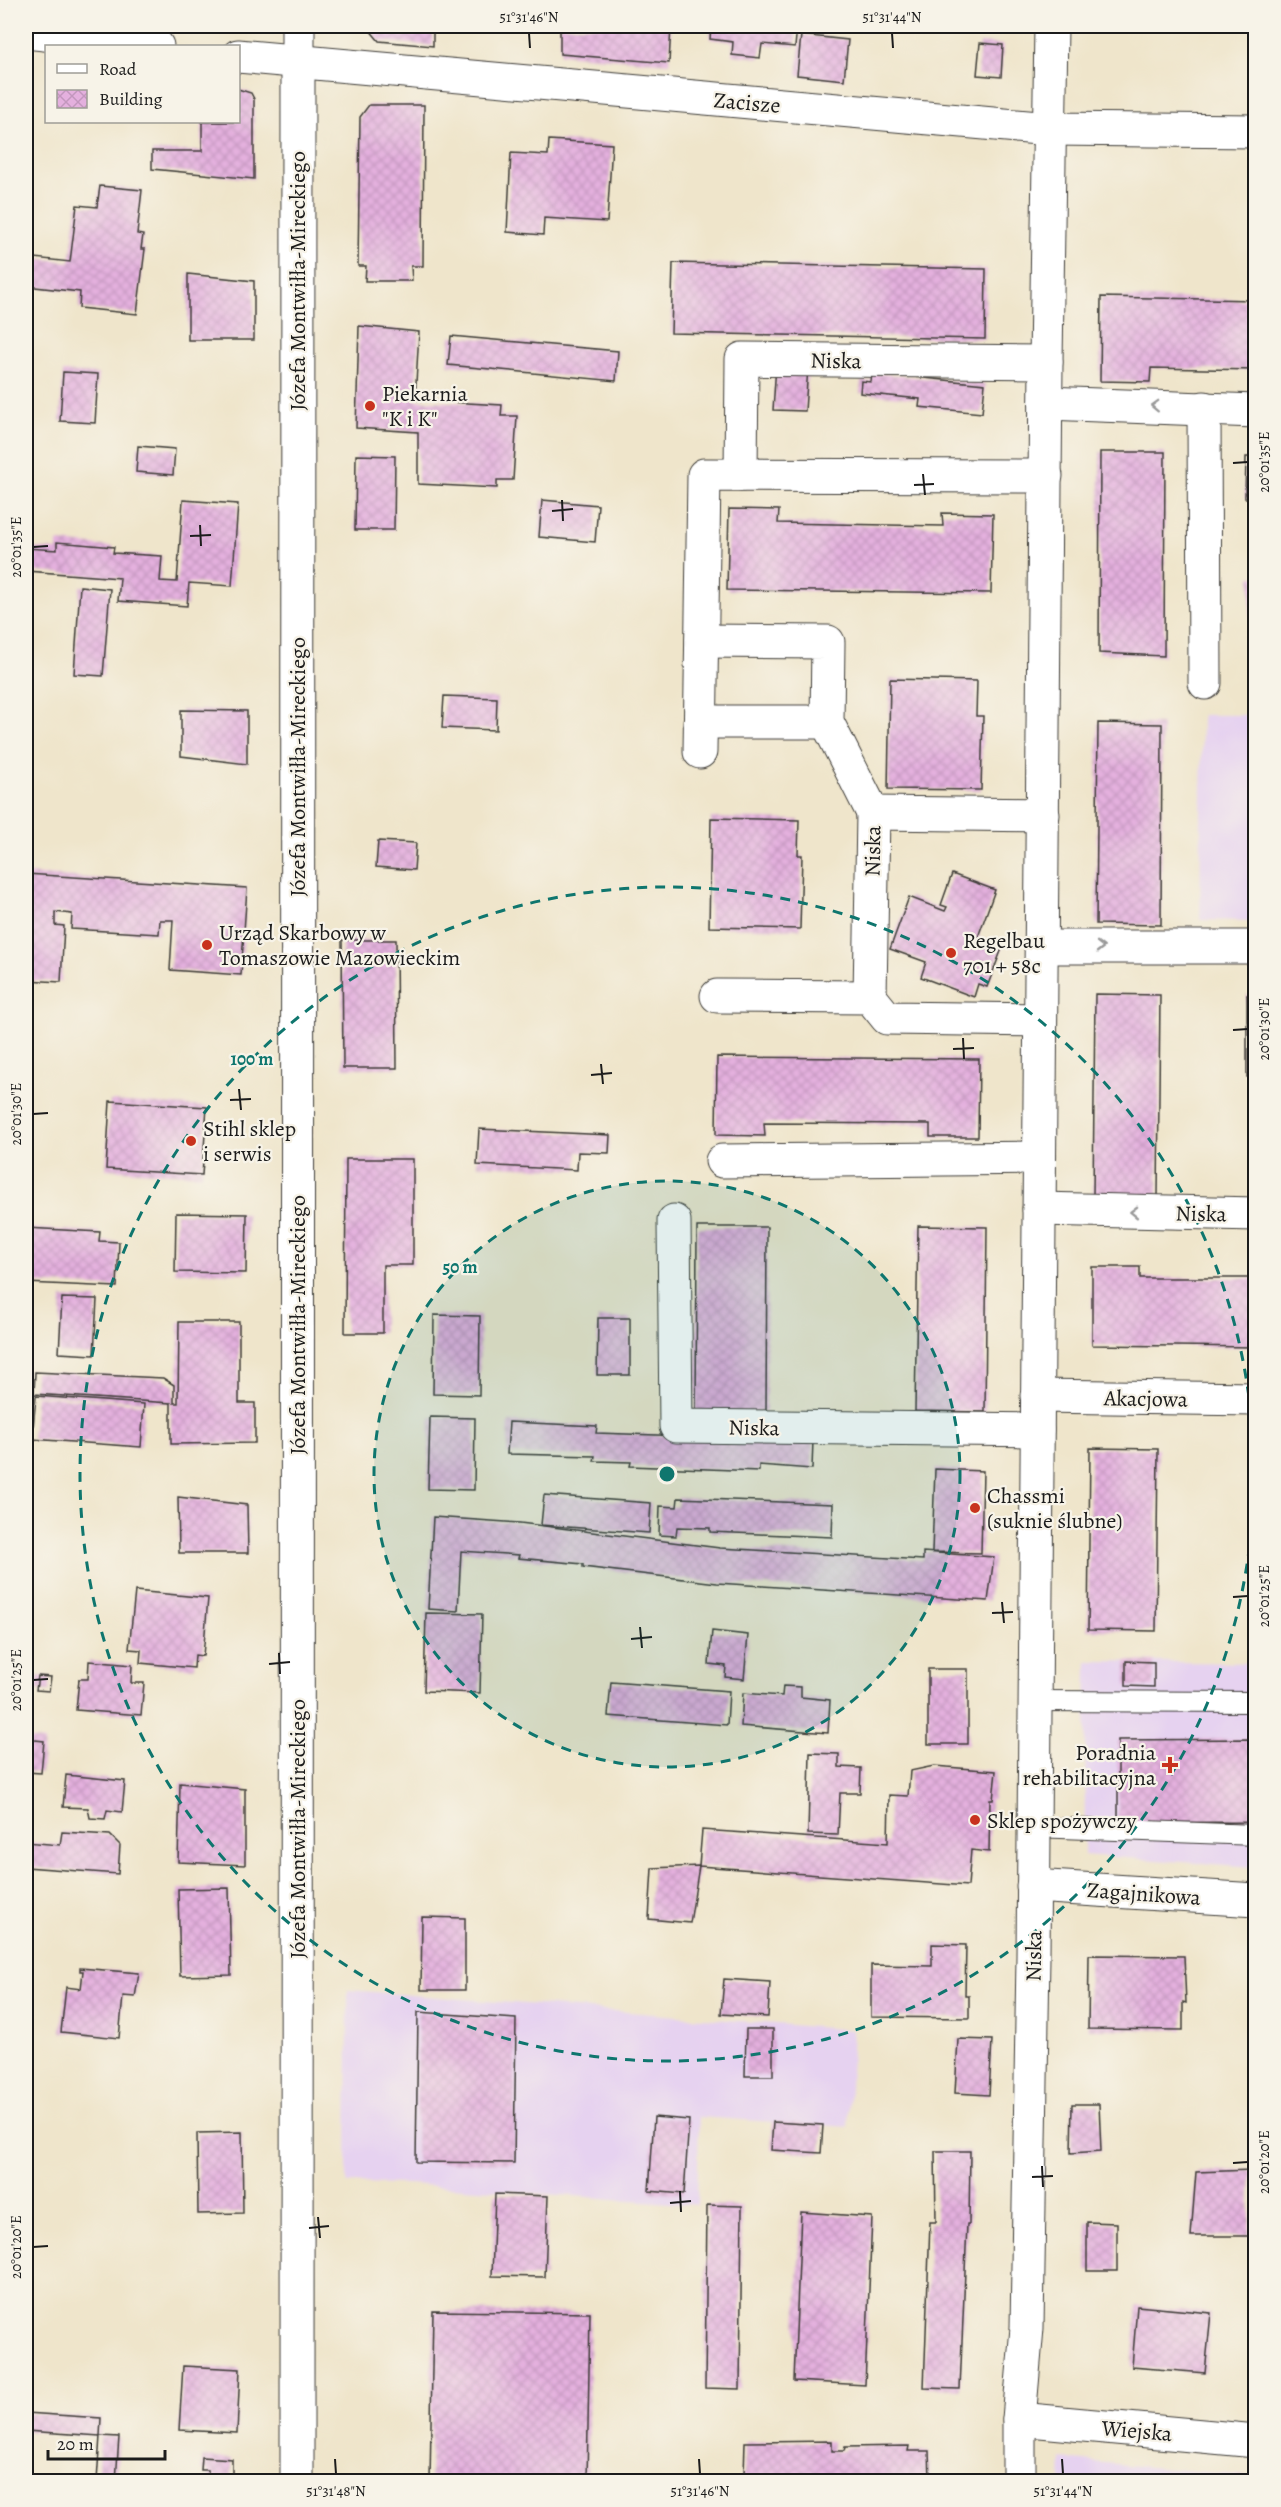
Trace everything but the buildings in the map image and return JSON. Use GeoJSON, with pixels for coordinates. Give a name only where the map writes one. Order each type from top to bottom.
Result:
{"type":"FeatureCollection","features":[{"type":"Feature","properties":{"kind":"street","name":"Józefa Montwiłła-Mireckiego"},"geometry":{"type":"LineString","coordinates":[[297,2481],[298,26]]}},
{"type":"Feature","properties":{"kind":"street","name":"Niska"},"geometry":{"type":"LineString","coordinates":[[1019,2481],[1019,2419],[1027,2328],[1033,1886],[1051,26]]}},
{"type":"Feature","properties":{"kind":"street"},"geometry":{"type":"LineString","coordinates":[[26,32],[148,45]]}},
{"type":"Feature","properties":{"kind":"street","name":"Zacisze"},"geometry":{"type":"LineString","coordinates":[[240,56],[1050,129],[1256,131]]}},
{"type":"Feature","properties":{"kind":"street","name":"Niska"},"geometry":{"type":"LineString","coordinates":[[741,476],[742,359],[1046,362]]}},
{"type":"Feature","properties":{"kind":"street"},"geometry":{"type":"LineString","coordinates":[[1046,403],[1256,411]]}},
{"type":"Feature","properties":{"kind":"street"},"geometry":{"type":"LineString","coordinates":[[1204,408],[1205,683]]}},
{"type":"Feature","properties":{"kind":"street"},"geometry":{"type":"LineString","coordinates":[[827,722],[700,737],[704,475],[1046,476]]}},
{"type":"Feature","properties":{"kind":"street","name":"Niska"},"geometry":{"type":"LineString","coordinates":[[702,641],[828,642],[827,722],[873,813],[870,997]]}},
{"type":"Feature","properties":{"kind":"street","name":"Niska"},"geometry":{"type":"LineString","coordinates":[[873,813],[1043,815]]}},
{"type":"Feature","properties":{"kind":"street"},"geometry":{"type":"LineString","coordinates":[[1041,947],[1256,946]]}},
{"type":"Feature","properties":{"kind":"street"},"geometry":{"type":"LineString","coordinates":[[717,996],[870,997],[887,1018],[1041,1020]]}},
{"type":"Feature","properties":{"kind":"street"},"geometry":{"type":"LineString","coordinates":[[722,1161],[1039,1158]]}},
{"type":"Feature","properties":{"kind":"street","name":"Niska"},"geometry":{"type":"LineString","coordinates":[[1039,1209],[1256,1214]]}},
{"type":"Feature","properties":{"kind":"street","name":"Niska"},"geometry":{"type":"LineString","coordinates":[[675,1221],[676,1426],[1037,1430]]}},
{"type":"Feature","properties":{"kind":"street","name":"Akacjowa"},"geometry":{"type":"LineString","coordinates":[[1037,1396],[1256,1399]]}},
{"type":"Feature","properties":{"kind":"street","name":"Zagajnikowa"},"geometry":{"type":"LineString","coordinates":[[1033,1886],[1256,1900]]}},
{"type":"Feature","properties":{"kind":"street","name":"Wiejska"},"geometry":{"type":"LineString","coordinates":[[1019,2419],[1256,2441]]}},
{"type":"Feature","properties":{"kind":"lane"},"geometry":{"type":"LineString","coordinates":[[1035,1701],[1256,1702]]}},
{"type":"Feature","properties":{"kind":"lane"},"geometry":{"type":"LineString","coordinates":[[1033,1827],[1256,1835]]}},
{"type":"Feature","properties":{"kind":"shaded area"},"geometry":{"type":"Polygon","coordinates":[[[1202,715],[1255,715],[1255,921],[1200,920],[1202,715]]]}},
{"type":"Feature","properties":{"kind":"shaded area","name":"Poradnia rehabilitacyjna"},"geometry":{"type":"Polygon","coordinates":[[[1087,1661],[1255,1663],[1255,1867],[1084,1855],[1087,1661]]]}},
{"type":"Feature","properties":{"kind":"shaded area"},"geometry":{"type":"Polygon","coordinates":[[[348,1990],[853,2030],[848,2127],[699,2117],[697,2205],[409,2184],[347,2183],[348,1990]]]}},
{"type":"Feature","properties":{"kind":"shaded area"},"geometry":{"type":"Polygon","coordinates":[[[1062,2459],[1256,2477],[1255,2482],[1061,2482],[1062,2459]]]}},
{"type":"Feature","properties":{"kind":"place","name":"Piekarnia \"K i K\""},"geometry":{"type":"Point","coordinates":[370,406]}},
{"type":"Feature","properties":{"kind":"place","name":"Urząd Skarbowy w Tomaszowie Mazowieckim"},"geometry":{"type":"Point","coordinates":[207,945]}},
{"type":"Feature","properties":{"kind":"place","name":"Regelbau 701 + 58c"},"geometry":{"type":"Point","coordinates":[951,953]}},
{"type":"Feature","properties":{"kind":"place","name":"Stihl sklep i serwis"},"geometry":{"type":"Point","coordinates":[191,1141]}},
{"type":"Feature","properties":{"kind":"place","name":"Chassmi (suknie ślubne)"},"geometry":{"type":"Point","coordinates":[975,1508]}},
{"type":"Feature","properties":{"kind":"place","name":"Poradnia rehabilitacyjna"},"geometry":{"type":"Point","coordinates":[1170,1765]}},
{"type":"Feature","properties":{"kind":"place","name":"Sklep spożywczy"},"geometry":{"type":"Point","coordinates":[975,1820]}}]}
